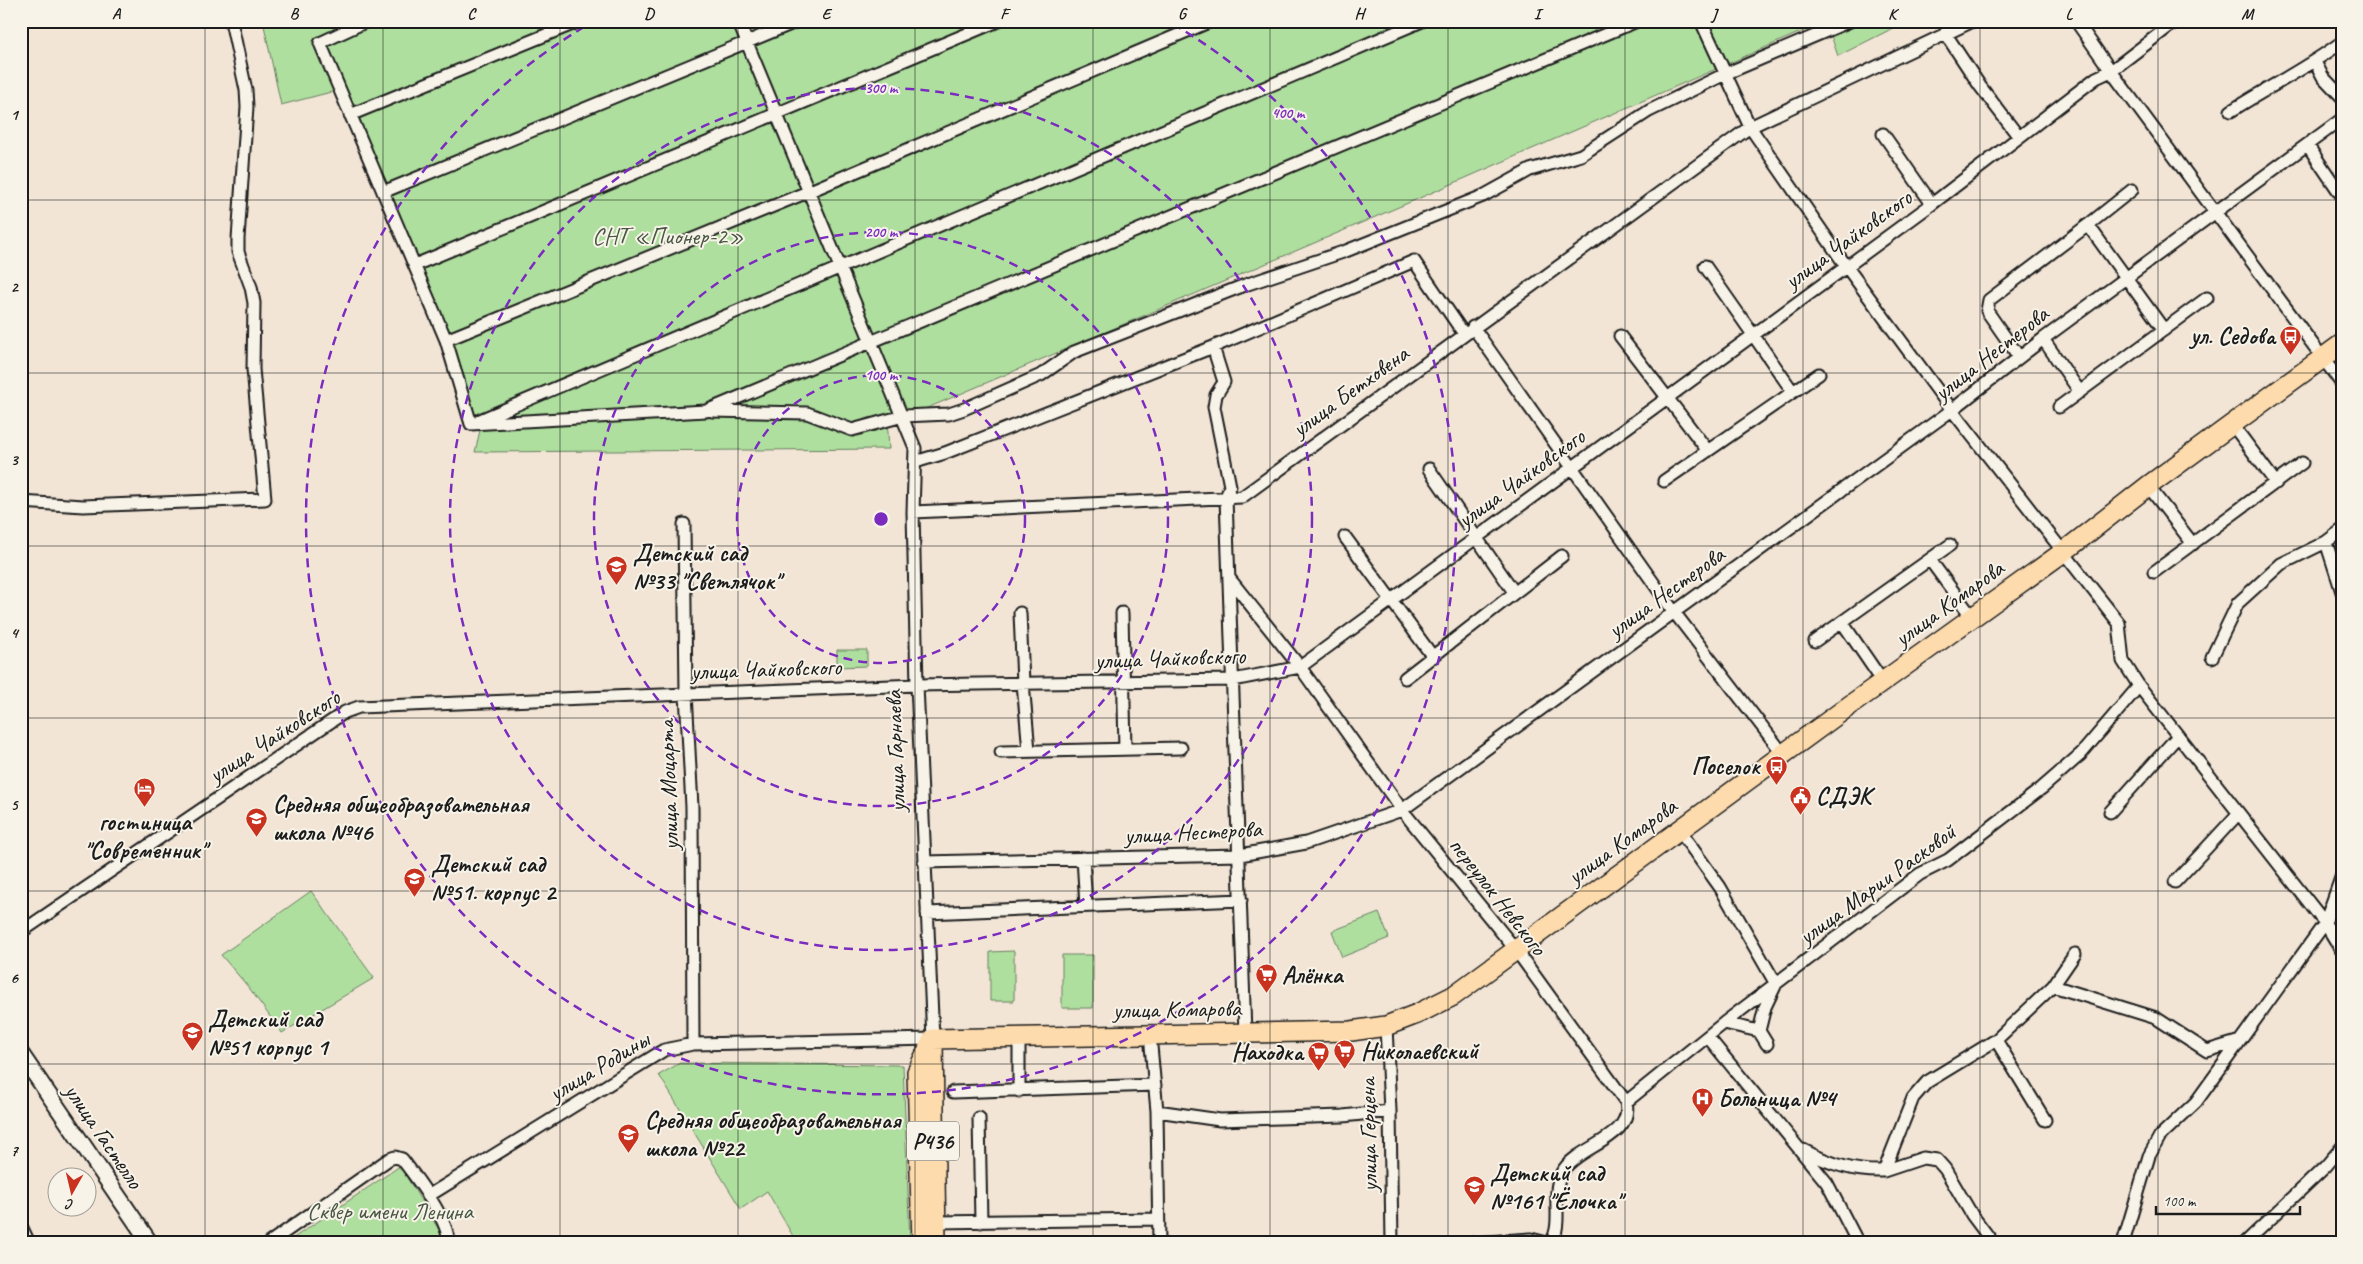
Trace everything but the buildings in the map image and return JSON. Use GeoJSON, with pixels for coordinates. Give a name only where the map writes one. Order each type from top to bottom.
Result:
{"type":"FeatureCollection","features":[{"type":"Feature","properties":{"kind":"main road","name":"улица Комарова"},"geometry":{"type":"LineString","coordinates":[[933,1039],[1352,1031],[1386,1026],[1417,1014],[1453,996],[2062,553],[2148,486],[2342,344]]}},
{"type":"Feature","properties":{"kind":"main road","name":"улица Гарнаева"},"geometry":{"type":"LineString","coordinates":[[933,1039],[936,1243]]}},
{"type":"Feature","properties":{"kind":"main road","name":"улица Гарнаева"},"geometry":{"type":"LineString","coordinates":[[922,1243],[917,1072],[933,1039]]}},
{"type":"Feature","properties":{"kind":"street"},"geometry":{"type":"LineString","coordinates":[[21,502],[75,506],[265,499],[253,369],[254,303],[251,287],[238,252],[246,124],[246,90],[232,21]]}},
{"type":"Feature","properties":{"kind":"street"},"geometry":{"type":"LineString","coordinates":[[367,21],[320,43],[446,340],[471,424]]}},
{"type":"Feature","properties":{"kind":"street"},"geometry":{"type":"LineString","coordinates":[[350,114],[580,21]]}},
{"type":"Feature","properties":{"kind":"street","name":"улица Гарнаева"},"geometry":{"type":"LineString","coordinates":[[738,21],[915,448],[913,512],[917,685],[933,1039]]}},
{"type":"Feature","properties":{"kind":"street"},"geometry":{"type":"LineString","coordinates":[[383,192],[798,21]]}},
{"type":"Feature","properties":{"kind":"street"},"geometry":{"type":"LineString","coordinates":[[415,265],[776,116],[998,21]]}},
{"type":"Feature","properties":{"kind":"street"},"geometry":{"type":"LineString","coordinates":[[446,340],[810,191],[1211,21]]}},
{"type":"Feature","properties":{"kind":"street"},"geometry":{"type":"LineString","coordinates":[[471,424],[1422,21]]}},
{"type":"Feature","properties":{"kind":"street"},"geometry":{"type":"LineString","coordinates":[[706,411],[1637,21]]}},
{"type":"Feature","properties":{"kind":"street"},"geometry":{"type":"LineString","coordinates":[[1701,21],[1750,128],[1846,266],[1952,410],[2062,553],[2119,623],[2123,661],[2139,686],[2325,922],[2342,951]]}},
{"type":"Feature","properties":{"kind":"street"},"geometry":{"type":"LineString","coordinates":[[471,424],[706,411],[807,413],[852,430],[903,416],[949,414],[1041,375],[1074,352],[1245,285],[1355,247],[1483,196],[1530,170],[1581,155],[1635,118],[1725,74],[1850,21]]}},
{"type":"Feature","properties":{"kind":"street","name":"улица Бетховена"},"geometry":{"type":"LineString","coordinates":[[913,512],[1242,497],[1469,330],[1750,128],[1973,21]]}},
{"type":"Feature","properties":{"kind":"street"},"geometry":{"type":"LineString","coordinates":[[2076,21],[2110,71],[2342,384]]}},
{"type":"Feature","properties":{"kind":"street","name":"улица Чайковского"},"geometry":{"type":"LineString","coordinates":[[21,932],[268,763],[345,712],[359,707],[917,685],[1233,680],[1300,667],[1932,204],[2096,78],[2110,71],[2176,21]]}},
{"type":"Feature","properties":{"kind":"street"},"geometry":{"type":"LineString","coordinates":[[1945,33],[1980,86],[2019,137]]}},
{"type":"Feature","properties":{"kind":"street"},"geometry":{"type":"LineString","coordinates":[[2231,111],[2271,85],[2315,62],[2342,42]]}},
{"type":"Feature","properties":{"kind":"street"},"geometry":{"type":"LineString","coordinates":[[2315,62],[2323,77],[2342,97]]}},
{"type":"Feature","properties":{"kind":"street","name":"улица Нестерова"},"geometry":{"type":"LineString","coordinates":[[924,862],[1240,855],[1306,843],[1402,810],[1952,410],[2043,339],[2308,146],[2342,119]]}},
{"type":"Feature","properties":{"kind":"street"},"geometry":{"type":"LineString","coordinates":[[1883,134],[1932,204]]}},
{"type":"Feature","properties":{"kind":"street"},"geometry":{"type":"LineString","coordinates":[[2308,146],[2342,196]]}},
{"type":"Feature","properties":{"kind":"street"},"geometry":{"type":"LineString","coordinates":[[2019,357],[1987,311],[1989,300],[2132,190]]}},
{"type":"Feature","properties":{"kind":"street"},"geometry":{"type":"LineString","coordinates":[[2088,225],[2164,330]]}},
{"type":"Feature","properties":{"kind":"street"},"geometry":{"type":"LineString","coordinates":[[915,462],[945,453],[1213,346],[1414,262],[1469,330],[1572,468],[1674,612],[1784,755]]}},
{"type":"Feature","properties":{"kind":"street"},"geometry":{"type":"LineString","coordinates":[[1705,266],[1793,392]]}},
{"type":"Feature","properties":{"kind":"street"},"geometry":{"type":"LineString","coordinates":[[2059,407],[2207,298]]}},
{"type":"Feature","properties":{"kind":"street"},"geometry":{"type":"LineString","coordinates":[[1620,336],[1708,451]]}},
{"type":"Feature","properties":{"kind":"street"},"geometry":{"type":"LineString","coordinates":[[2043,339],[2080,392]]}},
{"type":"Feature","properties":{"kind":"street"},"geometry":{"type":"LineString","coordinates":[[1213,346],[1224,382],[1216,395],[1214,407],[1230,486],[1226,498],[1246,1033]]}},
{"type":"Feature","properties":{"kind":"street"},"geometry":{"type":"LineString","coordinates":[[1664,481],[1819,374]]}},
{"type":"Feature","properties":{"kind":"street"},"geometry":{"type":"LineString","coordinates":[[2232,424],[2276,483]]}},
{"type":"Feature","properties":{"kind":"street"},"geometry":{"type":"LineString","coordinates":[[2154,572],[2302,464]]}},
{"type":"Feature","properties":{"kind":"street"},"geometry":{"type":"LineString","coordinates":[[1429,470],[1514,592]]}},
{"type":"Feature","properties":{"kind":"street"},"geometry":{"type":"LineString","coordinates":[[2148,486],[2193,544]]}},
{"type":"Feature","properties":{"kind":"street","name":"улица Моцарта"},"geometry":{"type":"LineString","coordinates":[[684,524],[686,694],[692,807],[693,1044]]}},
{"type":"Feature","properties":{"kind":"street"},"geometry":{"type":"LineString","coordinates":[[2212,657],[2238,602],[2281,564],[2326,542],[2342,530]]}},
{"type":"Feature","properties":{"kind":"street"},"geometry":{"type":"LineString","coordinates":[[1345,537],[1433,657]]}},
{"type":"Feature","properties":{"kind":"street"},"geometry":{"type":"LineString","coordinates":[[2326,542],[2342,592]]}},
{"type":"Feature","properties":{"kind":"street"},"geometry":{"type":"LineString","coordinates":[[1814,641],[1950,545]]}},
{"type":"Feature","properties":{"kind":"street"},"geometry":{"type":"LineString","coordinates":[[1405,678],[1562,556]]}},
{"type":"Feature","properties":{"kind":"street"},"geometry":{"type":"LineString","coordinates":[[1930,560],[1972,617]]}},
{"type":"Feature","properties":{"kind":"street","name":"переулок Невского"},"geometry":{"type":"LineString","coordinates":[[1229,578],[1300,667],[1402,810],[1516,950],[1626,1102]]}},
{"type":"Feature","properties":{"kind":"street"},"geometry":{"type":"LineString","coordinates":[[1020,613],[1022,683],[1029,751]]}},
{"type":"Feature","properties":{"kind":"street"},"geometry":{"type":"LineString","coordinates":[[1122,613],[1125,749]]}},
{"type":"Feature","properties":{"kind":"street"},"geometry":{"type":"LineString","coordinates":[[1842,622],[1883,682]]}},
{"type":"Feature","properties":{"kind":"street","name":"улица Марии Расковой"},"geometry":{"type":"LineString","coordinates":[[1626,1102],[1724,1023],[1920,874],[1948,860],[2042,788],[2081,754],[2139,686]]}},
{"type":"Feature","properties":{"kind":"street"},"geometry":{"type":"LineString","coordinates":[[2110,812],[2178,736]]}},
{"type":"Feature","properties":{"kind":"street"},"geometry":{"type":"LineString","coordinates":[[1001,752],[1182,748]]}},
{"type":"Feature","properties":{"kind":"street"},"geometry":{"type":"LineString","coordinates":[[2175,882],[2238,814]]}},
{"type":"Feature","properties":{"kind":"street"},"geometry":{"type":"LineString","coordinates":[[1679,830],[1720,887],[1776,984],[1765,1007],[1759,1031]]}},
{"type":"Feature","properties":{"kind":"street"},"geometry":{"type":"LineString","coordinates":[[1083,858],[1086,906]]}},
{"type":"Feature","properties":{"kind":"street"},"geometry":{"type":"LineString","coordinates":[[2123,1243],[2149,1156],[2160,1136],[2196,1102],[2237,1042],[2325,922],[2342,876]]}},
{"type":"Feature","properties":{"kind":"street"},"geometry":{"type":"LineString","coordinates":[[927,913],[1241,900]]}},
{"type":"Feature","properties":{"kind":"street"},"geometry":{"type":"LineString","coordinates":[[1884,1171],[1913,1098],[1927,1082],[1996,1040],[2053,986],[2075,954]]}},
{"type":"Feature","properties":{"kind":"street"},"geometry":{"type":"LineString","coordinates":[[2053,986],[2156,1018],[2207,1051],[2237,1042]]}},
{"type":"Feature","properties":{"kind":"street"},"geometry":{"type":"LineString","coordinates":[[1724,1023],[1759,1031],[1767,1044]]}},
{"type":"Feature","properties":{"kind":"street","name":"улица Герцена"},"geometry":{"type":"LineString","coordinates":[[1386,1026],[1390,1111],[1392,1243]]}},
{"type":"Feature","properties":{"kind":"street"},"geometry":{"type":"LineString","coordinates":[[1150,1035],[1157,1111],[1159,1243]]}},
{"type":"Feature","properties":{"kind":"street"},"geometry":{"type":"LineString","coordinates":[[1018,1037],[1019,1091]]}},
{"type":"Feature","properties":{"kind":"street"},"geometry":{"type":"LineString","coordinates":[[1708,1037],[1827,1183],[1858,1243]]}},
{"type":"Feature","properties":{"kind":"street","name":"улица Родины"},"geometry":{"type":"LineString","coordinates":[[428,1196],[664,1050],[693,1044],[933,1039]]}},
{"type":"Feature","properties":{"kind":"street"},"geometry":{"type":"LineString","coordinates":[[1996,1040],[2045,1120]]}},
{"type":"Feature","properties":{"kind":"street","name":"улица Гастелло"},"geometry":{"type":"LineString","coordinates":[[21,1054],[150,1243]]}},
{"type":"Feature","properties":{"kind":"street"},"geometry":{"type":"LineString","coordinates":[[953,1092],[1155,1085]]}},
{"type":"Feature","properties":{"kind":"street"},"geometry":{"type":"LineString","coordinates":[[1551,1243],[1556,1234],[1558,1192],[1563,1170],[1570,1162],[1617,1130],[1627,1116],[1626,1102]]}},
{"type":"Feature","properties":{"kind":"street"},"geometry":{"type":"LineString","coordinates":[[1157,1111],[1220,1120],[1343,1116],[1390,1111]]}},
{"type":"Feature","properties":{"kind":"street"},"geometry":{"type":"LineString","coordinates":[[979,1118],[981,1222]]}},
{"type":"Feature","properties":{"kind":"street"},"geometry":{"type":"LineString","coordinates":[[1797,1147],[1841,1167],[1864,1171],[1884,1171],[1923,1158],[1937,1160],[1945,1168],[1972,1215],[1993,1243]]}},
{"type":"Feature","properties":{"kind":"street"},"geometry":{"type":"LineString","coordinates":[[2245,1243],[2326,1166],[2342,1147]]}},
{"type":"Feature","properties":{"kind":"street"},"geometry":{"type":"LineString","coordinates":[[269,1243],[389,1159],[395,1157],[402,1159],[428,1196],[448,1231],[448,1243]]}},
{"type":"Feature","properties":{"kind":"street"},"geometry":{"type":"LineString","coordinates":[[936,1222],[1158,1219]]}},
{"type":"Feature","properties":{"kind":"street"},"geometry":{"type":"LineString","coordinates":[[21,1226],[29,1243]]}},
{"type":"Feature","properties":{"kind":"street"},"geometry":{"type":"LineString","coordinates":[[1472,1243],[1531,1240],[1547,1243]]}},
{"type":"Feature","properties":{"kind":"green space","name":"СНТ «Пионер-2»"},"geometry":{"type":"Polygon","coordinates":[[[263,21],[1826,21],[1415,200],[918,412],[887,417],[889,449],[475,452],[481,426],[469,413],[335,91],[281,105],[263,21]]]}},
{"type":"Feature","properties":{"kind":"green space"},"geometry":{"type":"Polygon","coordinates":[[[1826,21],[1907,21],[1838,56],[1826,21]]]}},
{"type":"Feature","properties":{"kind":"green space"},"geometry":{"type":"Polygon","coordinates":[[[837,650],[867,650],[867,666],[837,667],[837,650]]]}},
{"type":"Feature","properties":{"kind":"green space"},"geometry":{"type":"Polygon","coordinates":[[[311,891],[374,978],[282,1033],[250,989],[221,955],[311,891]]]}},
{"type":"Feature","properties":{"kind":"green space"},"geometry":{"type":"Polygon","coordinates":[[[1379,913],[1389,938],[1342,957],[1332,931],[1379,913]]]}},
{"type":"Feature","properties":{"kind":"green space"},"geometry":{"type":"Polygon","coordinates":[[[1014,951],[1014,1001],[990,1001],[990,952],[1014,951]]]}},
{"type":"Feature","properties":{"kind":"green space"},"geometry":{"type":"Polygon","coordinates":[[[1062,955],[1093,955],[1093,1008],[1062,1008],[1062,955]]]}},
{"type":"Feature","properties":{"kind":"green space"},"geometry":{"type":"Polygon","coordinates":[[[680,1063],[903,1065],[910,1243],[797,1243],[767,1191],[741,1209],[659,1075],[680,1063]]]}},
{"type":"Feature","properties":{"kind":"green space","name":"Сквер имени Ленина"},"geometry":{"type":"Polygon","coordinates":[[[400,1166],[447,1243],[286,1243],[400,1166]]]}},
{"type":"Feature","properties":{"kind":"place","name":"ул. Седова"},"geometry":{"type":"Point","coordinates":[2291,355]}},
{"type":"Feature","properties":{"kind":"place","name":"Детский сад №33 \"Светлячок\""},"geometry":{"type":"Point","coordinates":[617,586]}},
{"type":"Feature","properties":{"kind":"place","name":"Поселок"},"geometry":{"type":"Point","coordinates":[1776,785]}},
{"type":"Feature","properties":{"kind":"place","name":"гостиница \"Современник\""},"geometry":{"type":"Point","coordinates":[145,807]}},
{"type":"Feature","properties":{"kind":"place","name":"СДЭК"},"geometry":{"type":"Point","coordinates":[1800,815]}},
{"type":"Feature","properties":{"kind":"place","name":"Средняя общеобразовательная школа №46"},"geometry":{"type":"Point","coordinates":[257,837]}},
{"type":"Feature","properties":{"kind":"place","name":"Детский сад №51. корпус 2"},"geometry":{"type":"Point","coordinates":[415,897]}},
{"type":"Feature","properties":{"kind":"place","name":"Алёнка"},"geometry":{"type":"Point","coordinates":[1266,994]}},
{"type":"Feature","properties":{"kind":"place","name":"Детский сад №51 корпус 1"},"geometry":{"type":"Point","coordinates":[192,1052]}},
{"type":"Feature","properties":{"kind":"place","name":"Николаевский"},"geometry":{"type":"Point","coordinates":[1345,1070]}},
{"type":"Feature","properties":{"kind":"place","name":"Находка"},"geometry":{"type":"Point","coordinates":[1319,1071]}},
{"type":"Feature","properties":{"kind":"place","name":"Больница №4"},"geometry":{"type":"Point","coordinates":[1702,1117]}},
{"type":"Feature","properties":{"kind":"place","name":"Средняя общеобразовательная школа №22"},"geometry":{"type":"Point","coordinates":[629,1153]}},
{"type":"Feature","properties":{"kind":"place","name":"Детский сад №161 \"Ёлочка\""},"geometry":{"type":"Point","coordinates":[1474,1206]}}]}
